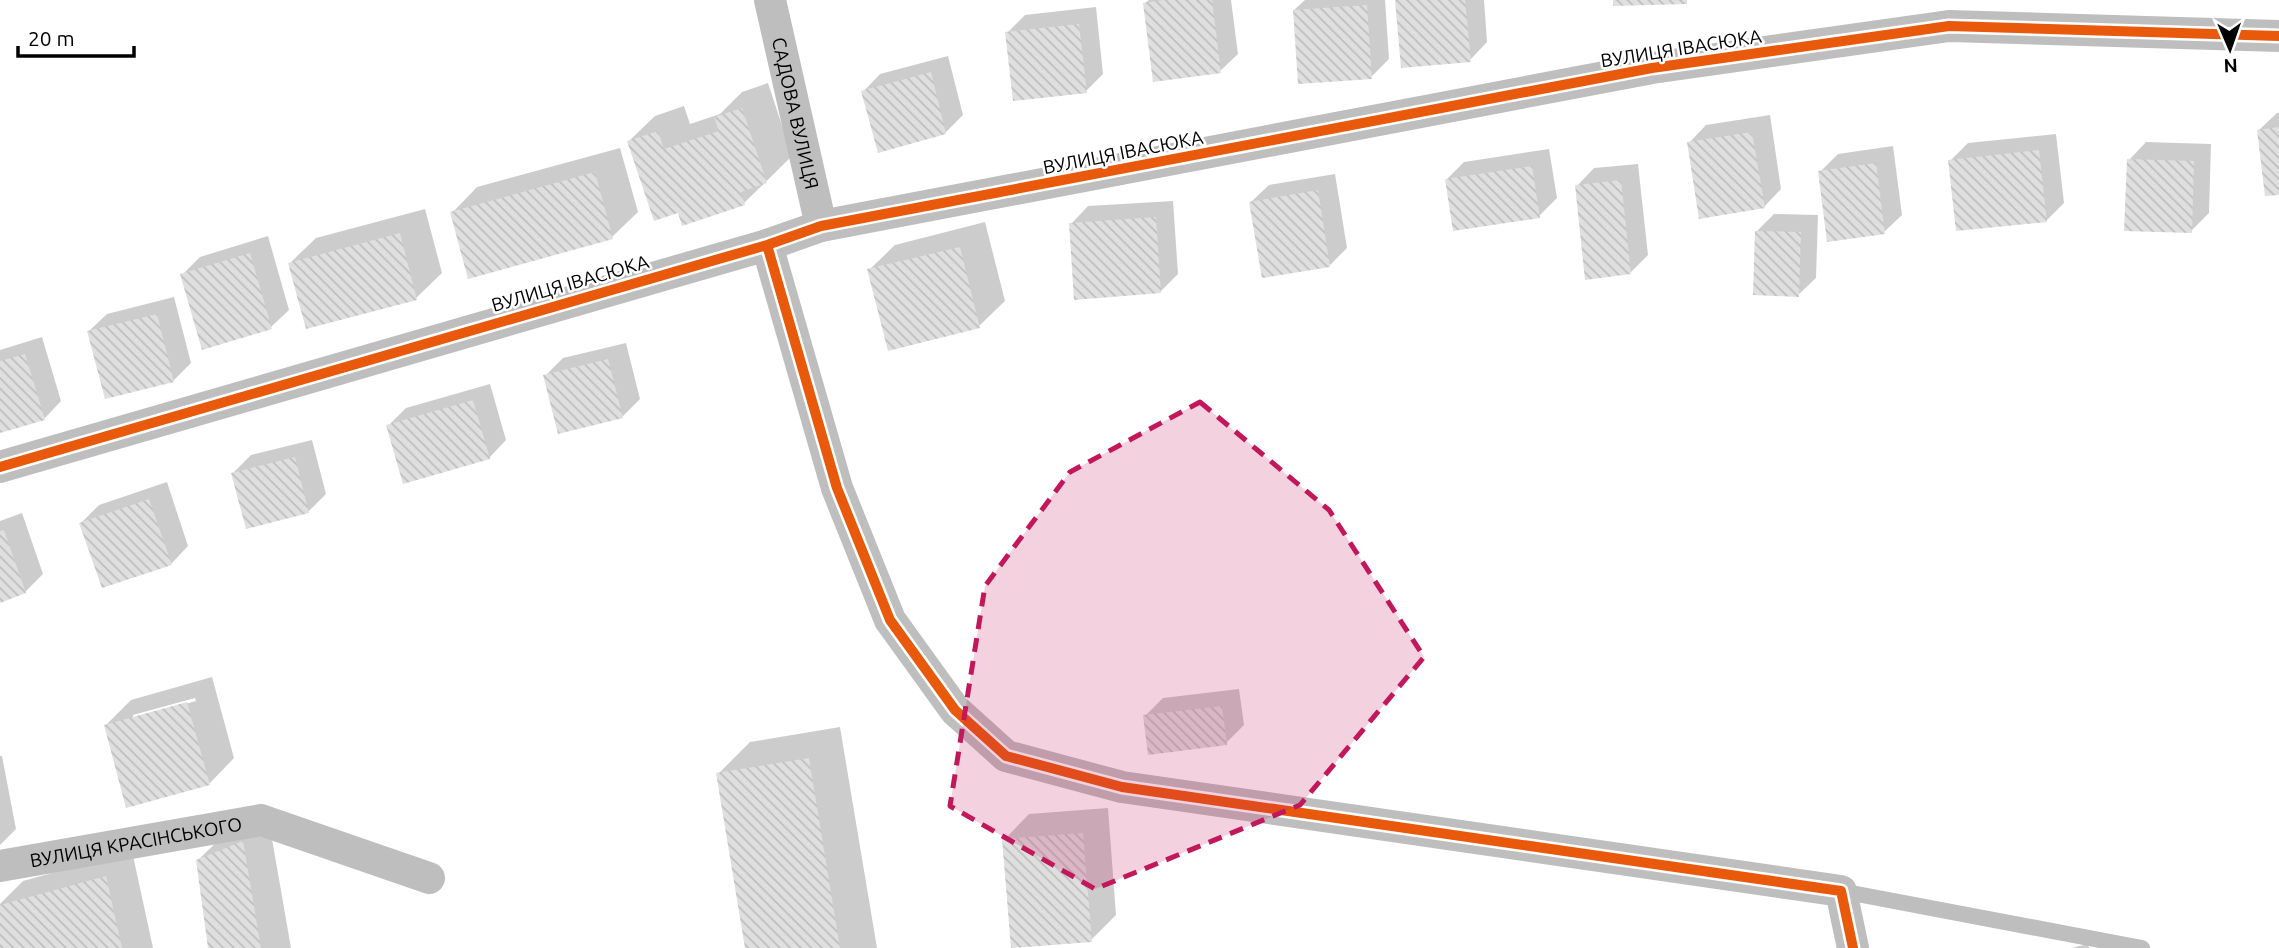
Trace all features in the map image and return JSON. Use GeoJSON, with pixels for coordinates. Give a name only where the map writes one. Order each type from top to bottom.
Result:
{"type":"FeatureCollection","features":[{"type":"Feature","properties":{"kind":"street","name":"САДОВА ВУЛИЦЯ"},"geometry":{"type":"LineString","coordinates":[[771,0],[821,226]]}},
{"type":"Feature","properties":{"kind":"street","name":"ВУЛИЦЯ ІВАСЮКА"},"geometry":{"type":"LineString","coordinates":[[0,467],[821,226],[1354,127],[1652,68],[1949,26],[2279,36]]}},
{"type":"Feature","properties":{"kind":"street"},"geometry":{"type":"LineString","coordinates":[[767,244],[837,488],[890,620],[955,710],[1006,756],[1122,787],[1841,891],[1853,948]]}},
{"type":"Feature","properties":{"kind":"street","name":"ВУЛИЦЯ КРАСІНСЬКОГО"},"geometry":{"type":"LineString","coordinates":[[0,866],[261,820],[429,878]]}},
{"type":"Feature","properties":{"kind":"lane"},"geometry":{"type":"LineString","coordinates":[[1841,891],[2142,948]]}},
{"type":"Feature","properties":{"kind":"highlighted area"},"geometry":{"type":"Polygon","coordinates":[[[1200,402],[1329,510],[1424,657],[1300,805],[1095,889],[950,806],[985,586],[1070,472],[1200,402]]]}},
{"type":"Feature","properties":{"kind":"building"},"geometry":{"type":"Polygon","coordinates":[[[1212,0],[1221,73],[1153,82],[1143,3],[1212,0]]]}},
{"type":"Feature","properties":{"kind":"building"},"geometry":{"type":"Polygon","coordinates":[[[1395,0],[1465,0],[1471,62],[1401,68],[1395,0]]]}},
{"type":"Feature","properties":{"kind":"building"},"geometry":{"type":"Polygon","coordinates":[[[1613,0],[1687,0],[1687,4],[1613,6],[1613,0]]]}},
{"type":"Feature","properties":{"kind":"building"},"geometry":{"type":"Polygon","coordinates":[[[1367,5],[1372,79],[1298,84],[1293,10],[1367,5]]]}},
{"type":"Feature","properties":{"kind":"building"},"geometry":{"type":"Polygon","coordinates":[[[1079,24],[1087,93],[1013,101],[1005,32],[1079,24]]]}},
{"type":"Feature","properties":{"kind":"building"},"geometry":{"type":"Polygon","coordinates":[[[931,72],[946,134],[878,153],[861,91],[931,72]]]}},
{"type":"Feature","properties":{"kind":"building"},"geometry":{"type":"Polygon","coordinates":[[[742,108],[767,183],[741,192],[745,205],[682,226],[678,213],[654,221],[627,141],[658,131],[664,149],[719,131],[714,117],[742,108]]]}},
{"type":"Feature","properties":{"kind":"building"},"geometry":{"type":"Polygon","coordinates":[[[2279,127],[2279,195],[2265,196],[2257,130],[2279,127]]]}},
{"type":"Feature","properties":{"kind":"building"},"geometry":{"type":"Polygon","coordinates":[[[1752,132],[1765,208],[1699,219],[1687,142],[1752,132]]]}},
{"type":"Feature","properties":{"kind":"building"},"geometry":{"type":"Polygon","coordinates":[[[2039,150],[2047,222],[1956,231],[1948,160],[2039,150]]]}},
{"type":"Feature","properties":{"kind":"building"},"geometry":{"type":"Polygon","coordinates":[[[2127,159],[2194,161],[2192,233],[2124,231],[2127,159]]]}},
{"type":"Feature","properties":{"kind":"building"},"geometry":{"type":"Polygon","coordinates":[[[1876,163],[1885,234],[1827,242],[1818,171],[1876,163]]]}},
{"type":"Feature","properties":{"kind":"building"},"geometry":{"type":"Polygon","coordinates":[[[1532,166],[1540,218],[1453,231],[1445,179],[1532,166]]]}},
{"type":"Feature","properties":{"kind":"building"},"geometry":{"type":"Polygon","coordinates":[[[595,172],[613,239],[468,279],[450,212],[595,172]]]}},
{"type":"Feature","properties":{"kind":"building"},"geometry":{"type":"Polygon","coordinates":[[[1621,180],[1631,274],[1585,280],[1575,185],[1621,180]]]}},
{"type":"Feature","properties":{"kind":"building"},"geometry":{"type":"Polygon","coordinates":[[[1318,190],[1330,267],[1262,278],[1249,202],[1318,190]]]}},
{"type":"Feature","properties":{"kind":"building"},"geometry":{"type":"Polygon","coordinates":[[[1156,217],[1161,293],[1074,300],[1069,223],[1156,217]]]}},
{"type":"Feature","properties":{"kind":"building"},"geometry":{"type":"Polygon","coordinates":[[[1755,231],[1801,232],[1799,297],[1753,295],[1755,231]]]}},
{"type":"Feature","properties":{"kind":"building"},"geometry":{"type":"Polygon","coordinates":[[[400,233],[417,300],[306,329],[288,263],[400,233]]]}},
{"type":"Feature","properties":{"kind":"building"},"geometry":{"type":"Polygon","coordinates":[[[960,247],[980,328],[888,351],[867,269],[960,247]]]}},
{"type":"Feature","properties":{"kind":"building"},"geometry":{"type":"Polygon","coordinates":[[[250,253],[272,329],[202,350],[180,274],[250,253]]]}},
{"type":"Feature","properties":{"kind":"building"},"geometry":{"type":"Polygon","coordinates":[[[157,314],[174,382],[105,399],[87,331],[157,314]]]}},
{"type":"Feature","properties":{"kind":"building"},"geometry":{"type":"Polygon","coordinates":[[[25,354],[45,420],[0,433],[0,361],[25,354]]]}},
{"type":"Feature","properties":{"kind":"building"},"geometry":{"type":"Polygon","coordinates":[[[608,359],[623,418],[558,434],[543,375],[608,359]]]}},
{"type":"Feature","properties":{"kind":"building"},"geometry":{"type":"Polygon","coordinates":[[[473,400],[490,459],[403,484],[386,425],[473,400]]]}},
{"type":"Feature","properties":{"kind":"building"},"geometry":{"type":"Polygon","coordinates":[[[295,457],[309,513],[246,529],[231,473],[295,457]]]}},
{"type":"Feature","properties":{"kind":"building"},"geometry":{"type":"Polygon","coordinates":[[[149,499],[172,565],[102,588],[79,523],[149,499]]]}},
{"type":"Feature","properties":{"kind":"building"},"geometry":{"type":"Polygon","coordinates":[[[4,530],[26,593],[0,603],[0,531],[4,530]]]}},
{"type":"Feature","properties":{"kind":"building"},"geometry":{"type":"Polygon","coordinates":[[[187,702],[210,785],[126,808],[104,725],[187,702]]]}},
{"type":"Feature","properties":{"kind":"building"},"geometry":{"type":"Polygon","coordinates":[[[1222,706],[1227,745],[1148,755],[1143,715],[1222,706]]]}},
{"type":"Feature","properties":{"kind":"building"},"geometry":{"type":"Polygon","coordinates":[[[809,758],[840,948],[745,948],[716,773],[809,758]]]}},
{"type":"Feature","properties":{"kind":"building"},"geometry":{"type":"Polygon","coordinates":[[[1083,833],[1092,942],[1011,948],[1002,839],[1083,833]]]}},
{"type":"Feature","properties":{"kind":"building"},"geometry":{"type":"Polygon","coordinates":[[[243,841],[261,948],[208,948],[196,860],[243,841]]]}},
{"type":"Feature","properties":{"kind":"building"},"geometry":{"type":"Polygon","coordinates":[[[106,876],[122,948],[0,948],[0,905],[106,876]]]}},
{"type":"Feature","properties":{"kind":"cycle path"},"geometry":{"type":"LineString","coordinates":[[0,467],[767,245],[821,226],[1652,68],[1949,26],[2279,36]]}},
{"type":"Feature","properties":{"kind":"cycle path"},"geometry":{"type":"LineString","coordinates":[[767,245],[837,488],[890,620],[955,710],[1006,756],[1122,787],[1841,891],[1853,948]]}}]}
